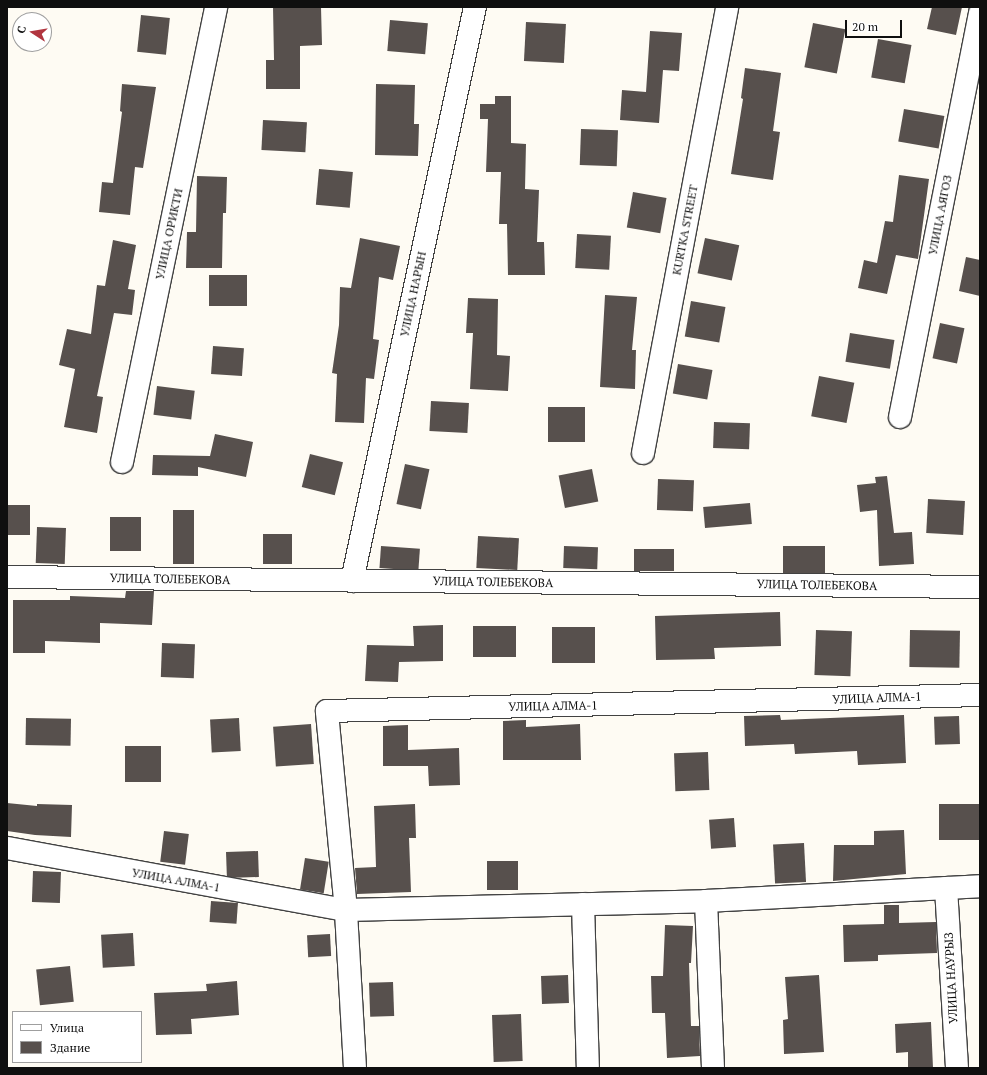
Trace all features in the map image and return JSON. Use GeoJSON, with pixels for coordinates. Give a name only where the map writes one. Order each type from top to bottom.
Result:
{"type":"FeatureCollection","features":[{"type":"Feature","properties":{"kind":"street","name":"УЛИЦА ОРИКТИ"},"geometry":{"type":"LineString","coordinates":[[122,462],[216,7]]}},
{"type":"Feature","properties":{"kind":"street","name":"УЛИЦА НАРЫН"},"geometry":{"type":"LineString","coordinates":[[352,581],[475,7]]}},
{"type":"Feature","properties":{"kind":"street","name":"KURTKA STREET"},"geometry":{"type":"LineString","coordinates":[[643,453],[727,7]]}},
{"type":"Feature","properties":{"kind":"street","name":"УЛИЦА АЯГОЗ"},"geometry":{"type":"LineString","coordinates":[[900,417],[980,13]]}},
{"type":"Feature","properties":{"kind":"street","name":"УЛИЦА ТОЛЕБЕКОВА"},"geometry":{"type":"LineString","coordinates":[[7,577],[980,587]]}},
{"type":"Feature","properties":{"kind":"street","name":"УЛИЦА АЛМА-1"},"geometry":{"type":"LineString","coordinates":[[355,1068],[346,910],[327,711],[980,695]]}},
{"type":"Feature","properties":{"kind":"street","name":"УЛИЦА АЛМА-1"},"geometry":{"type":"LineString","coordinates":[[7,848],[346,910],[706,901],[980,886]]}},
{"type":"Feature","properties":{"kind":"street","name":"УЛИЦА НАУРЫЗ"},"geometry":{"type":"LineString","coordinates":[[946,888],[957,1068]]}},
{"type":"Feature","properties":{"kind":"street"},"geometry":{"type":"LineString","coordinates":[[706,901],[713,1068]]}},
{"type":"Feature","properties":{"kind":"street"},"geometry":{"type":"LineString","coordinates":[[583,904],[588,1068]]}},
{"type":"Feature","properties":{"kind":"building"},"geometry":{"type":"Polygon","coordinates":[[[273,7],[321,7],[322,45],[300,46],[300,89],[266,89],[266,60],[274,60],[273,7]]]}},
{"type":"Feature","properties":{"kind":"building"},"geometry":{"type":"Polygon","coordinates":[[[932,7],[962,7],[956,35],[927,29],[932,7]]]}},
{"type":"Feature","properties":{"kind":"building"},"geometry":{"type":"Polygon","coordinates":[[[141,15],[170,18],[166,55],[137,52],[141,15]]]}},
{"type":"Feature","properties":{"kind":"building"},"geometry":{"type":"Polygon","coordinates":[[[390,20],[428,23],[425,54],[387,51],[390,20]]]}},
{"type":"Feature","properties":{"kind":"building"},"geometry":{"type":"Polygon","coordinates":[[[526,22],[566,24],[564,63],[524,61],[526,22]]]}},
{"type":"Feature","properties":{"kind":"building"},"geometry":{"type":"Polygon","coordinates":[[[813,23],[845,29],[837,73],[804,67],[813,23]]]}},
{"type":"Feature","properties":{"kind":"building"},"geometry":{"type":"Polygon","coordinates":[[[650,31],[682,33],[679,71],[663,70],[659,123],[620,120],[622,90],[646,92],[650,31]]]}},
{"type":"Feature","properties":{"kind":"building"},"geometry":{"type":"Polygon","coordinates":[[[878,39],[911,45],[905,83],[871,77],[878,39]]]}},
{"type":"Feature","properties":{"kind":"building"},"geometry":{"type":"Polygon","coordinates":[[[745,68],[781,73],[773,131],[780,132],[773,180],[731,174],[743,99],[741,98],[745,68]]]}},
{"type":"Feature","properties":{"kind":"building"},"geometry":{"type":"Polygon","coordinates":[[[122,84],[156,87],[143,168],[135,167],[130,215],[99,212],[102,182],[113,183],[122,112],[120,111],[122,84]]]}},
{"type":"Feature","properties":{"kind":"building"},"geometry":{"type":"Polygon","coordinates":[[[376,84],[415,85],[414,124],[419,124],[418,156],[375,155],[376,84]]]}},
{"type":"Feature","properties":{"kind":"building"},"geometry":{"type":"Polygon","coordinates":[[[495,96],[511,96],[511,143],[526,144],[525,189],[539,190],[537,242],[544,242],[545,275],[508,275],[507,224],[499,224],[501,172],[486,172],[488,119],[480,119],[480,104],[495,104],[495,96]]]}},
{"type":"Feature","properties":{"kind":"building"},"geometry":{"type":"Polygon","coordinates":[[[904,109],[944,116],[939,149],[898,141],[904,109]]]}},
{"type":"Feature","properties":{"kind":"building"},"geometry":{"type":"Polygon","coordinates":[[[263,120],[307,122],[305,152],[261,150],[263,120]]]}},
{"type":"Feature","properties":{"kind":"building"},"geometry":{"type":"Polygon","coordinates":[[[581,129],[618,130],[617,166],[580,165],[581,129]]]}},
{"type":"Feature","properties":{"kind":"building"},"geometry":{"type":"Polygon","coordinates":[[[319,169],[353,172],[350,208],[316,205],[319,169]]]}},
{"type":"Feature","properties":{"kind":"building"},"geometry":{"type":"Polygon","coordinates":[[[899,175],[929,179],[918,259],[896,255],[887,294],[858,288],[864,260],[877,263],[885,221],[893,222],[899,175]]]}},
{"type":"Feature","properties":{"kind":"building"},"geometry":{"type":"Polygon","coordinates":[[[197,176],[227,177],[226,213],[223,213],[222,268],[186,268],[187,232],[196,232],[197,176]]]}},
{"type":"Feature","properties":{"kind":"building"},"geometry":{"type":"Polygon","coordinates":[[[633,192],[666,198],[660,233],[627,227],[633,192]]]}},
{"type":"Feature","properties":{"kind":"building"},"geometry":{"type":"Polygon","coordinates":[[[577,234],[611,236],[609,270],[575,268],[577,234]]]}},
{"type":"Feature","properties":{"kind":"building"},"geometry":{"type":"Polygon","coordinates":[[[360,238],[400,246],[393,280],[379,277],[373,339],[379,340],[374,379],[366,378],[364,423],[335,422],[337,374],[332,373],[339,325],[340,287],[351,288],[360,238]]]}},
{"type":"Feature","properties":{"kind":"building"},"geometry":{"type":"Polygon","coordinates":[[[705,238],[739,245],[732,280],[698,273],[705,238]]]}},
{"type":"Feature","properties":{"kind":"building"},"geometry":{"type":"Polygon","coordinates":[[[113,240],[136,245],[128,289],[135,290],[132,315],[114,313],[97,396],[103,397],[97,433],[64,427],[75,369],[59,365],[67,329],[91,334],[97,285],[105,286],[113,240]]]}},
{"type":"Feature","properties":{"kind":"building"},"geometry":{"type":"Polygon","coordinates":[[[966,257],[980,260],[980,296],[959,291],[966,257]]]}},
{"type":"Feature","properties":{"kind":"building"},"geometry":{"type":"Polygon","coordinates":[[[209,275],[247,275],[247,306],[209,306],[209,275]]]}},
{"type":"Feature","properties":{"kind":"building"},"geometry":{"type":"Polygon","coordinates":[[[605,295],[637,297],[632,350],[636,350],[635,389],[600,387],[605,295]]]}},
{"type":"Feature","properties":{"kind":"building"},"geometry":{"type":"Polygon","coordinates":[[[468,298],[498,299],[497,355],[510,356],[508,391],[470,389],[473,333],[466,333],[468,298]]]}},
{"type":"Feature","properties":{"kind":"building"},"geometry":{"type":"Polygon","coordinates":[[[691,301],[725,307],[719,343],[685,336],[691,301]]]}},
{"type":"Feature","properties":{"kind":"building"},"geometry":{"type":"Polygon","coordinates":[[[940,323],[964,328],[957,363],[933,358],[940,323]]]}},
{"type":"Feature","properties":{"kind":"building"},"geometry":{"type":"Polygon","coordinates":[[[850,333],[894,340],[890,369],[845,362],[850,333]]]}},
{"type":"Feature","properties":{"kind":"building"},"geometry":{"type":"Polygon","coordinates":[[[213,346],[244,348],[242,376],[211,374],[213,346]]]}},
{"type":"Feature","properties":{"kind":"building"},"geometry":{"type":"Polygon","coordinates":[[[678,364],[712,370],[707,400],[673,394],[678,364]]]}},
{"type":"Feature","properties":{"kind":"building"},"geometry":{"type":"Polygon","coordinates":[[[819,376],[854,383],[847,423],[811,416],[819,376]]]}},
{"type":"Feature","properties":{"kind":"building"},"geometry":{"type":"Polygon","coordinates":[[[157,386],[195,391],[191,419],[153,415],[157,386]]]}},
{"type":"Feature","properties":{"kind":"building"},"geometry":{"type":"Polygon","coordinates":[[[431,401],[469,403],[467,433],[429,431],[431,401]]]}},
{"type":"Feature","properties":{"kind":"building"},"geometry":{"type":"Polygon","coordinates":[[[548,407],[585,407],[585,442],[548,442],[548,407]]]}},
{"type":"Feature","properties":{"kind":"building"},"geometry":{"type":"Polygon","coordinates":[[[714,422],[750,423],[749,449],[713,448],[714,422]]]}},
{"type":"Feature","properties":{"kind":"building"},"geometry":{"type":"Polygon","coordinates":[[[215,434],[253,442],[246,477],[198,467],[198,476],[152,475],[153,455],[210,456],[215,434]]]}},
{"type":"Feature","properties":{"kind":"building"},"geometry":{"type":"Polygon","coordinates":[[[310,454],[343,462],[335,495],[302,487],[310,454]]]}},
{"type":"Feature","properties":{"kind":"building"},"geometry":{"type":"Polygon","coordinates":[[[405,464],[429,469],[421,509],[396,504],[405,464]]]}},
{"type":"Feature","properties":{"kind":"building"},"geometry":{"type":"Polygon","coordinates":[[[592,469],[598,501],[565,508],[559,475],[592,469]]]}},
{"type":"Feature","properties":{"kind":"building"},"geometry":{"type":"Polygon","coordinates":[[[887,476],[894,533],[912,532],[914,564],[879,566],[877,510],[860,512],[857,485],[876,483],[875,477],[887,476]]]}},
{"type":"Feature","properties":{"kind":"building"},"geometry":{"type":"Polygon","coordinates":[[[658,479],[694,480],[693,511],[657,510],[658,479]]]}},
{"type":"Feature","properties":{"kind":"building"},"geometry":{"type":"Polygon","coordinates":[[[928,499],[965,501],[963,535],[926,533],[928,499]]]}},
{"type":"Feature","properties":{"kind":"building"},"geometry":{"type":"Polygon","coordinates":[[[750,503],[752,524],[705,528],[703,507],[750,503]]]}},
{"type":"Feature","properties":{"kind":"building"},"geometry":{"type":"Polygon","coordinates":[[[7,505],[30,505],[30,535],[7,535],[7,505]]]}},
{"type":"Feature","properties":{"kind":"building"},"geometry":{"type":"Polygon","coordinates":[[[173,510],[194,510],[194,564],[173,564],[173,510]]]}},
{"type":"Feature","properties":{"kind":"building"},"geometry":{"type":"Polygon","coordinates":[[[110,517],[141,517],[141,551],[110,551],[110,517]]]}},
{"type":"Feature","properties":{"kind":"building"},"geometry":{"type":"Polygon","coordinates":[[[37,527],[66,528],[65,564],[36,563],[37,527]]]}},
{"type":"Feature","properties":{"kind":"building"},"geometry":{"type":"Polygon","coordinates":[[[263,534],[292,534],[292,564],[263,564],[263,534]]]}},
{"type":"Feature","properties":{"kind":"building"},"geometry":{"type":"Polygon","coordinates":[[[478,536],[519,538],[517,570],[476,568],[478,536]]]}},
{"type":"Feature","properties":{"kind":"building"},"geometry":{"type":"Polygon","coordinates":[[[381,546],[420,549],[418,571],[379,568],[381,546]]]}},
{"type":"Feature","properties":{"kind":"building"},"geometry":{"type":"Polygon","coordinates":[[[564,546],[598,547],[597,569],[563,568],[564,546]]]}},
{"type":"Feature","properties":{"kind":"building"},"geometry":{"type":"Polygon","coordinates":[[[783,546],[825,546],[825,573],[783,573],[783,546]]]}},
{"type":"Feature","properties":{"kind":"building"},"geometry":{"type":"Polygon","coordinates":[[[634,549],[674,549],[674,571],[634,571],[634,549]]]}},
{"type":"Feature","properties":{"kind":"building"},"geometry":{"type":"Polygon","coordinates":[[[126,591],[154,591],[152,625],[100,623],[100,643],[45,641],[45,653],[13,653],[13,600],[70,600],[70,596],[125,598],[126,591]]]}},
{"type":"Feature","properties":{"kind":"building"},"geometry":{"type":"Polygon","coordinates":[[[780,612],[781,646],[714,648],[715,659],[656,660],[655,616],[780,612]]]}},
{"type":"Feature","properties":{"kind":"building"},"geometry":{"type":"Polygon","coordinates":[[[443,625],[443,661],[399,662],[398,682],[365,681],[367,645],[414,646],[413,626],[443,625]]]}},
{"type":"Feature","properties":{"kind":"building"},"geometry":{"type":"Polygon","coordinates":[[[473,626],[516,626],[516,657],[473,657],[473,626]]]}},
{"type":"Feature","properties":{"kind":"building"},"geometry":{"type":"Polygon","coordinates":[[[552,627],[595,627],[595,663],[552,663],[552,627]]]}},
{"type":"Feature","properties":{"kind":"building"},"geometry":{"type":"Polygon","coordinates":[[[816,630],[852,631],[850,676],[814,675],[816,630]]]}},
{"type":"Feature","properties":{"kind":"building"},"geometry":{"type":"Polygon","coordinates":[[[910,630],[960,631],[959,668],[909,667],[910,630]]]}},
{"type":"Feature","properties":{"kind":"building"},"geometry":{"type":"Polygon","coordinates":[[[162,643],[195,644],[194,678],[161,677],[162,643]]]}},
{"type":"Feature","properties":{"kind":"building"},"geometry":{"type":"Polygon","coordinates":[[[780,715],[781,720],[904,715],[906,763],[858,765],[857,751],[795,754],[794,744],[745,746],[744,716],[780,715]]]}},
{"type":"Feature","properties":{"kind":"building"},"geometry":{"type":"Polygon","coordinates":[[[959,716],[960,744],[935,745],[934,717],[959,716]]]}},
{"type":"Feature","properties":{"kind":"building"},"geometry":{"type":"Polygon","coordinates":[[[26,718],[71,719],[71,746],[26,745],[26,718]]]}},
{"type":"Feature","properties":{"kind":"building"},"geometry":{"type":"Polygon","coordinates":[[[239,718],[241,751],[212,752],[210,720],[239,718]]]}},
{"type":"Feature","properties":{"kind":"building"},"geometry":{"type":"Polygon","coordinates":[[[526,720],[526,727],[580,724],[581,760],[503,760],[503,721],[526,720]]]}},
{"type":"Feature","properties":{"kind":"building"},"geometry":{"type":"Polygon","coordinates":[[[311,724],[314,764],[276,767],[273,727],[311,724]]]}},
{"type":"Feature","properties":{"kind":"building"},"geometry":{"type":"Polygon","coordinates":[[[408,725],[408,750],[459,748],[460,785],[429,786],[428,766],[383,766],[383,726],[408,725]]]}},
{"type":"Feature","properties":{"kind":"building"},"geometry":{"type":"Polygon","coordinates":[[[125,746],[161,746],[161,782],[125,782],[125,746]]]}},
{"type":"Feature","properties":{"kind":"building"},"geometry":{"type":"Polygon","coordinates":[[[708,752],[709,790],[675,791],[674,753],[708,752]]]}},
{"type":"Feature","properties":{"kind":"building"},"geometry":{"type":"Polygon","coordinates":[[[7,803],[37,806],[37,804],[72,805],[71,837],[35,835],[7,831],[7,803]]]}},
{"type":"Feature","properties":{"kind":"building"},"geometry":{"type":"Polygon","coordinates":[[[415,804],[416,838],[409,838],[411,892],[357,894],[355,868],[376,867],[374,806],[415,804]]]}},
{"type":"Feature","properties":{"kind":"building"},"geometry":{"type":"Polygon","coordinates":[[[939,804],[980,804],[980,840],[939,840],[939,804]]]}},
{"type":"Feature","properties":{"kind":"building"},"geometry":{"type":"Polygon","coordinates":[[[734,818],[736,847],[711,849],[709,820],[734,818]]]}},
{"type":"Feature","properties":{"kind":"building"},"geometry":{"type":"Polygon","coordinates":[[[904,830],[906,874],[833,881],[834,845],[874,845],[874,831],[904,830]]]}},
{"type":"Feature","properties":{"kind":"building"},"geometry":{"type":"Polygon","coordinates":[[[164,831],[189,834],[185,865],[160,862],[164,831]]]}},
{"type":"Feature","properties":{"kind":"building"},"geometry":{"type":"Polygon","coordinates":[[[804,843],[806,882],[775,884],[773,845],[804,843]]]}},
{"type":"Feature","properties":{"kind":"building"},"geometry":{"type":"Polygon","coordinates":[[[258,851],[259,877],[227,878],[226,852],[258,851]]]}},
{"type":"Feature","properties":{"kind":"building"},"geometry":{"type":"Polygon","coordinates":[[[305,858],[329,862],[324,893],[300,890],[305,858]]]}},
{"type":"Feature","properties":{"kind":"building"},"geometry":{"type":"Polygon","coordinates":[[[487,861],[518,861],[518,890],[487,890],[487,861]]]}},
{"type":"Feature","properties":{"kind":"building"},"geometry":{"type":"Polygon","coordinates":[[[33,871],[61,872],[60,903],[32,902],[33,871]]]}},
{"type":"Feature","properties":{"kind":"building"},"geometry":{"type":"Polygon","coordinates":[[[211,901],[238,903],[236,924],[210,922],[211,901]]]}},
{"type":"Feature","properties":{"kind":"building"},"geometry":{"type":"Polygon","coordinates":[[[884,905],[899,905],[899,923],[936,922],[937,953],[878,955],[878,961],[844,962],[843,925],[884,924],[884,905]]]}},
{"type":"Feature","properties":{"kind":"building"},"geometry":{"type":"Polygon","coordinates":[[[665,925],[693,926],[691,963],[689,963],[691,1026],[699,1026],[700,1056],[667,1058],[665,1013],[652,1013],[651,976],[663,976],[665,925]]]}},
{"type":"Feature","properties":{"kind":"building"},"geometry":{"type":"Polygon","coordinates":[[[133,933],[135,966],[103,968],[101,935],[133,933]]]}},
{"type":"Feature","properties":{"kind":"building"},"geometry":{"type":"Polygon","coordinates":[[[330,934],[331,956],[308,957],[307,935],[330,934]]]}},
{"type":"Feature","properties":{"kind":"building"},"geometry":{"type":"Polygon","coordinates":[[[70,966],[74,1002],[40,1005],[36,970],[70,966]]]}},
{"type":"Feature","properties":{"kind":"building"},"geometry":{"type":"Polygon","coordinates":[[[568,975],[569,1003],[542,1004],[541,976],[568,975]]]}},
{"type":"Feature","properties":{"kind":"building"},"geometry":{"type":"Polygon","coordinates":[[[819,975],[824,1052],[784,1054],[783,1020],[788,1019],[785,977],[819,975]]]}},
{"type":"Feature","properties":{"kind":"building"},"geometry":{"type":"Polygon","coordinates":[[[237,981],[239,1015],[191,1019],[192,1034],[156,1035],[154,993],[207,991],[206,984],[237,981]]]}},
{"type":"Feature","properties":{"kind":"building"},"geometry":{"type":"Polygon","coordinates":[[[393,982],[394,1016],[370,1017],[369,983],[393,982]]]}},
{"type":"Feature","properties":{"kind":"building"},"geometry":{"type":"Polygon","coordinates":[[[521,1014],[523,1061],[494,1062],[492,1015],[521,1014]]]}},
{"type":"Feature","properties":{"kind":"building"},"geometry":{"type":"Polygon","coordinates":[[[931,1022],[933,1068],[908,1068],[908,1052],[896,1053],[895,1024],[931,1022]]]}}]}
